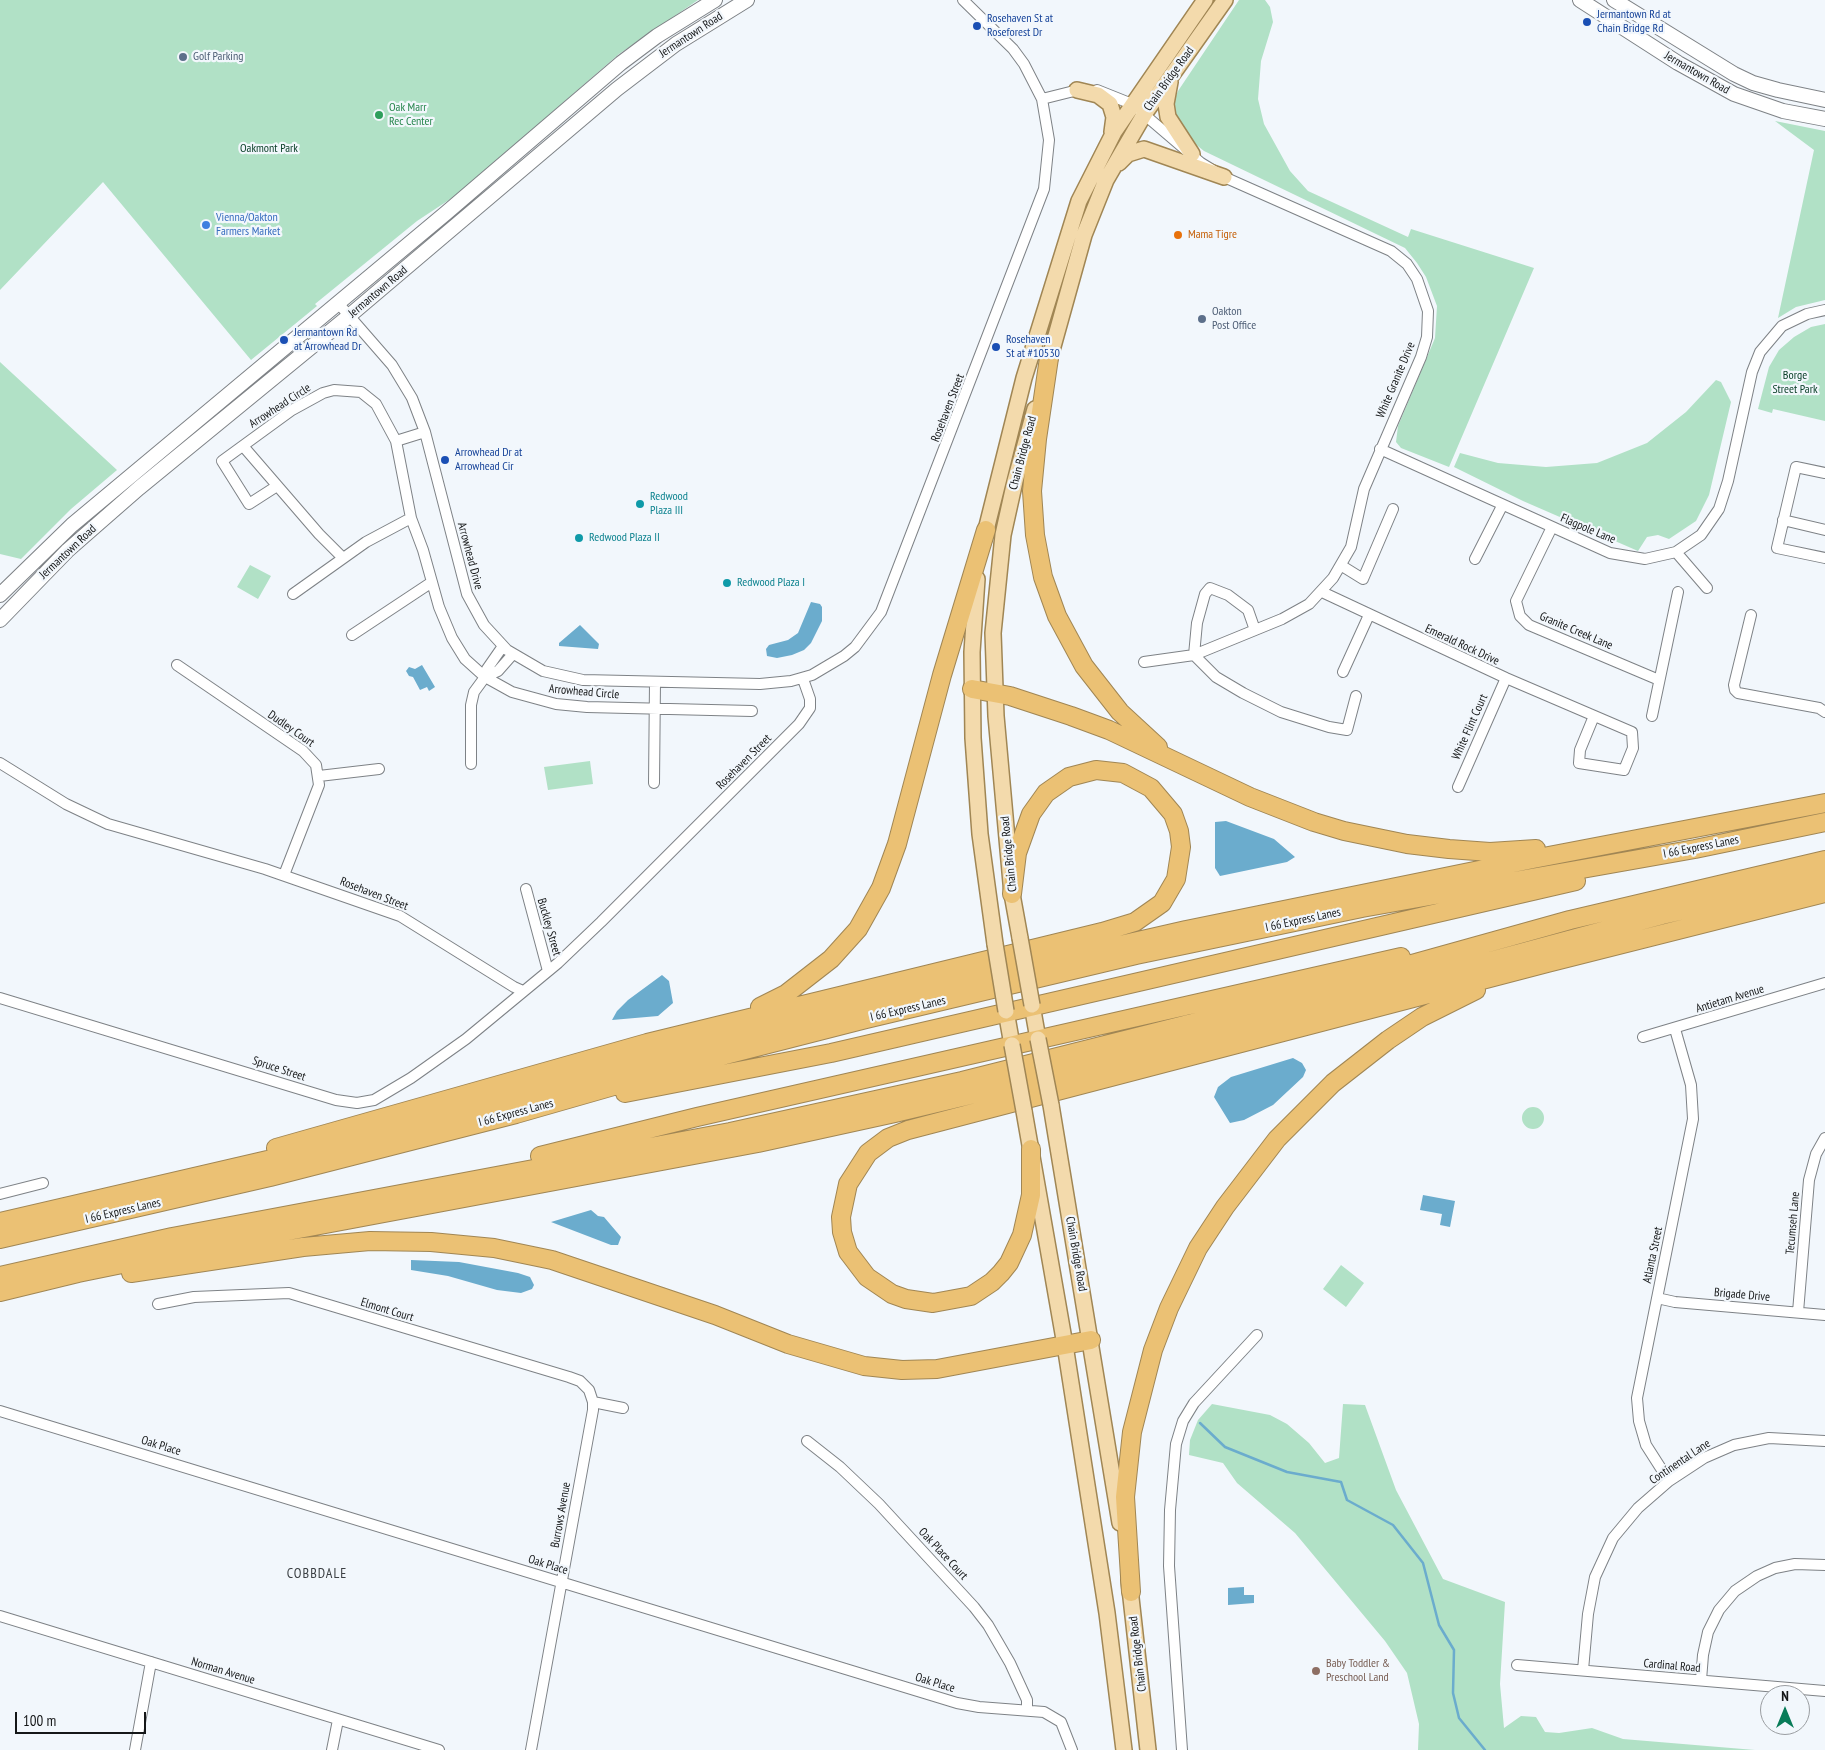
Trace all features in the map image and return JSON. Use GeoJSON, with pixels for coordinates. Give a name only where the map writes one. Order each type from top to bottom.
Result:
{"type":"FeatureCollection","features":[{"type":"Feature","properties":{"kind":"highway"},"geometry":{"type":"LineString","coordinates":[[1049,358],[1037,439],[1032,491],[1035,535],[1050,598],[1074,650],[1094,681],[1137,729],[1186,768]]}},
{"type":"Feature","properties":{"kind":"highway"},"geometry":{"type":"LineString","coordinates":[[647,1044],[752,1010],[786,994],[831,959],[858,929],[881,888],[898,844],[942,675],[986,530]]}},
{"type":"Feature","properties":{"kind":"highway"},"geometry":{"type":"LineString","coordinates":[[972,690],[994,692],[1030,702],[1108,730],[1250,797],[1314,822],[1344,831],[1407,844],[1490,852],[1530,850],[1593,839],[1648,838]]}},
{"type":"Feature","properties":{"kind":"highway"},"geometry":{"type":"LineString","coordinates":[[238,1168],[280,1146],[647,1044],[1102,932],[1135,922],[1162,903],[1176,879],[1181,847],[1179,831],[1173,814],[1151,788],[1123,774],[1096,770],[1069,777],[1046,793],[1031,814],[1017,853],[1012,894]]}},
{"type":"Feature","properties":{"kind":"highway"},"geometry":{"type":"LineString","coordinates":[[0,1222],[238,1168],[932,988],[1195,928],[1825,803]]}},
{"type":"Feature","properties":{"kind":"highway","name":"I 66 Express Lanes"},"geometry":{"type":"LineString","coordinates":[[0,1239],[270,1177],[516,1114],[694,1063],[866,1019],[1136,955],[1362,908],[1694,849],[1825,822]]}},
{"type":"Feature","properties":{"kind":"highway"},"geometry":{"type":"LineString","coordinates":[[516,1114],[552,1111],[598,1099],[821,1055],[986,1015],[1630,869],[1694,849]]}},
{"type":"Feature","properties":{"kind":"highway"},"geometry":{"type":"LineString","coordinates":[[391,1194],[697,1117],[991,1049],[1570,920],[1825,860]]}},
{"type":"Feature","properties":{"kind":"highway"},"geometry":{"type":"LineString","coordinates":[[0,1292],[78,1273],[240,1240],[758,1143],[905,1111],[1159,1050],[1662,915],[1825,878]]}},
{"type":"Feature","properties":{"kind":"highway"},"geometry":{"type":"LineString","coordinates":[[1031,1149],[1031,1195],[1022,1236],[1009,1263],[992,1282],[971,1296],[945,1302],[906,1299],[877,1285],[853,1262],[842,1232],[841,1209],[845,1192],[862,1160],[888,1138],[938,1121],[1547,962],[1825,894]]}},
{"type":"Feature","properties":{"kind":"highway"},"geometry":{"type":"LineString","coordinates":[[0,1276],[172,1237],[391,1194],[730,1132],[962,1081],[1276,1002],[1570,920]]}},
{"type":"Feature","properties":{"kind":"highway"},"geometry":{"type":"LineString","coordinates":[[1131,1592],[1126,1478],[1132,1432],[1140,1394],[1152,1350],[1169,1308],[1198,1248],[1225,1206],[1270,1146],[1301,1112],[1333,1083],[1388,1040],[1460,996],[1547,962]]}},
{"type":"Feature","properties":{"kind":"highway"},"geometry":{"type":"LineString","coordinates":[[78,1273],[134,1273],[303,1247],[370,1241],[431,1242],[494,1248],[552,1260],[715,1315],[788,1344],[864,1366],[902,1370],[937,1369],[1091,1340]]}},
{"type":"Feature","properties":{"kind":"main road","name":"Jermantown Road"},"geometry":{"type":"LineString","coordinates":[[0,595],[72,525],[621,63],[657,36],[715,0]]}},
{"type":"Feature","properties":{"kind":"main road","name":"Jermantown Road"},"geometry":{"type":"LineString","coordinates":[[0,620],[90,531],[349,316],[647,64],[747,0]]}},
{"type":"Feature","properties":{"kind":"main road","name":"Chain Bridge Road"},"geometry":{"type":"LineString","coordinates":[[1124,1750],[1109,1621],[1065,1345],[995,944],[979,827],[972,690],[974,598],[986,530],[1009,430],[1064,243],[1089,177],[1110,138],[1132,104],[1206,0]]}},
{"type":"Feature","properties":{"kind":"main road","name":"Chain Bridge Road"},"geometry":{"type":"LineString","coordinates":[[1148,1750],[1131,1592],[1091,1340],[1050,1105],[1041,1003],[1020,938],[1012,894],[994,692],[995,600],[1003,535],[1015,481],[1084,235],[1106,180],[1145,113],[1225,0]]}},
{"type":"Feature","properties":{"kind":"main road","name":"Jermantown Road"},"geometry":{"type":"LineString","coordinates":[[1580,0],[1678,63],[1726,90],[1783,111],[1825,119]]}},
{"type":"Feature","properties":{"kind":"main road","name":"Jermantown Road"},"geometry":{"type":"LineString","coordinates":[[1614,0],[1734,74],[1770,88],[1825,100]]}},
{"type":"Feature","properties":{"kind":"main road"},"geometry":{"type":"LineString","coordinates":[[1172,75],[1168,89],[1168,117],[1192,154]]}},
{"type":"Feature","properties":{"kind":"main road"},"geometry":{"type":"LineString","coordinates":[[1077,90],[1098,95],[1110,104],[1114,117],[1110,138]]}},
{"type":"Feature","properties":{"kind":"main road"},"geometry":{"type":"LineString","coordinates":[[1106,180],[1128,154],[1144,149],[1224,177]]}},
{"type":"Feature","properties":{"kind":"street","name":"Rosehaven Street"},"geometry":{"type":"LineString","coordinates":[[0,763],[66,804],[108,824],[284,875],[400,916],[514,987],[524,991],[601,922],[799,724],[810,708],[810,699],[803,679],[827,668],[855,647],[874,624],[886,601],[1041,202],[1047,177],[1049,153],[1048,128],[1042,99],[1013,49],[963,0]]}},
{"type":"Feature","properties":{"kind":"street","name":"White Granite Drive"},"geometry":{"type":"LineString","coordinates":[[1042,99],[1077,90],[1101,90],[1132,104],[1192,154],[1224,177],[1381,245],[1401,259],[1417,279],[1428,311],[1427,337],[1421,357],[1364,489],[1354,537],[1342,566],[1322,592],[1301,609],[1194,655],[1144,662]]}},
{"type":"Feature","properties":{"kind":"street","name":"Arrowhead Drive"},"geometry":{"type":"LineString","coordinates":[[338,303],[404,382],[418,410],[467,594],[484,625],[503,646],[543,671],[583,680],[760,684],[803,679]]}},
{"type":"Feature","properties":{"kind":"street","name":"Flagpole Lane"},"geometry":{"type":"LineString","coordinates":[[1380,449],[1598,548],[1629,557],[1654,558],[1676,552],[1702,535],[1719,509],[1728,480],[1752,372],[1760,352],[1782,326],[1807,314],[1825,310]]}},
{"type":"Feature","properties":{"kind":"street","name":"Arrowhead Circle"},"geometry":{"type":"LineString","coordinates":[[277,486],[249,504],[222,461],[292,410],[323,393],[334,390],[356,390],[376,404],[396,441],[411,518],[439,607],[452,638],[465,659],[485,677],[512,692],[556,704],[587,707],[752,711]]}},
{"type":"Feature","properties":{"kind":"street"},"geometry":{"type":"LineString","coordinates":[[396,441],[425,432]]}},
{"type":"Feature","properties":{"kind":"street"},"geometry":{"type":"LineString","coordinates":[[242,446],[343,558]]}},
{"type":"Feature","properties":{"kind":"street"},"geometry":{"type":"LineString","coordinates":[[1825,473],[1796,467],[1777,548],[1825,558]]}},
{"type":"Feature","properties":{"kind":"street"},"geometry":{"type":"LineString","coordinates":[[1475,558],[1502,506]]}},
{"type":"Feature","properties":{"kind":"street"},"geometry":{"type":"LineString","coordinates":[[1342,566],[1363,579],[1393,509]]}},
{"type":"Feature","properties":{"kind":"street"},"geometry":{"type":"LineString","coordinates":[[293,594],[366,542],[411,518]]}},
{"type":"Feature","properties":{"kind":"street"},"geometry":{"type":"LineString","coordinates":[[1783,520],[1825,530]]}},
{"type":"Feature","properties":{"kind":"street","name":"Granite Creek Lane"},"geometry":{"type":"LineString","coordinates":[[1552,527],[1516,601],[1520,616],[1529,625],[1659,680]]}},
{"type":"Feature","properties":{"kind":"street"},"geometry":{"type":"LineString","coordinates":[[1676,552],[1683,563],[1707,588]]}},
{"type":"Feature","properties":{"kind":"street"},"geometry":{"type":"LineString","coordinates":[[352,635],[432,582]]}},
{"type":"Feature","properties":{"kind":"street"},"geometry":{"type":"LineString","coordinates":[[1255,630],[1248,610],[1228,595],[1210,588],[1205,594],[1197,623],[1194,655],[1216,677],[1243,693],[1282,712],[1329,727],[1347,730],[1356,696]]}},
{"type":"Feature","properties":{"kind":"street","name":"Emerald Rock Drive"},"geometry":{"type":"LineString","coordinates":[[1322,592],[1506,678],[1632,732],[1633,748],[1624,770],[1579,763],[1580,750],[1594,716]]}},
{"type":"Feature","properties":{"kind":"street"},"geometry":{"type":"LineString","coordinates":[[1652,716],[1678,592]]}},
{"type":"Feature","properties":{"kind":"street"},"geometry":{"type":"LineString","coordinates":[[1343,672],[1369,615]]}},
{"type":"Feature","properties":{"kind":"street"},"geometry":{"type":"LineString","coordinates":[[1751,615],[1734,684],[1735,690],[1738,693],[1819,708],[1825,712]]}},
{"type":"Feature","properties":{"kind":"street"},"geometry":{"type":"LineString","coordinates":[[471,764],[471,705],[474,692],[485,677],[487,668],[503,646]]}},
{"type":"Feature","properties":{"kind":"street"},"geometry":{"type":"LineString","coordinates":[[485,677],[498,671],[513,654]]}},
{"type":"Feature","properties":{"kind":"street","name":"Dudley Court"},"geometry":{"type":"LineString","coordinates":[[177,665],[303,751],[316,765],[319,776]]}},
{"type":"Feature","properties":{"kind":"street","name":"White Flint Court"},"geometry":{"type":"LineString","coordinates":[[1458,787],[1506,678]]}},
{"type":"Feature","properties":{"kind":"street"},"geometry":{"type":"LineString","coordinates":[[654,783],[655,682]]}},
{"type":"Feature","properties":{"kind":"street"},"geometry":{"type":"LineString","coordinates":[[284,875],[319,785],[319,776],[379,768]]}},
{"type":"Feature","properties":{"kind":"street","name":"Buckley Street"},"geometry":{"type":"LineString","coordinates":[[526,889],[548,970]]}},
{"type":"Feature","properties":{"kind":"street","name":"Antietam Avenue"},"geometry":{"type":"LineString","coordinates":[[1643,1037],[1825,983]]}},
{"type":"Feature","properties":{"kind":"street","name":"Spruce Street"},"geometry":{"type":"LineString","coordinates":[[0,998],[336,1100],[357,1103],[384,1096],[412,1078],[466,1039],[524,991]]}},
{"type":"Feature","properties":{"kind":"street","name":"Atlanta Street"},"geometry":{"type":"LineString","coordinates":[[1669,1481],[1646,1445],[1637,1412],[1639,1384],[1693,1119],[1691,1085],[1674,1029]]}},
{"type":"Feature","properties":{"kind":"street","name":"Tecumseh Lane"},"geometry":{"type":"LineString","coordinates":[[1798,1312],[1809,1180],[1816,1154],[1825,1138]]}},
{"type":"Feature","properties":{"kind":"street"},"geometry":{"type":"LineString","coordinates":[[0,1194],[44,1183]]}},
{"type":"Feature","properties":{"kind":"street","name":"Elmont Court"},"geometry":{"type":"LineString","coordinates":[[158,1304],[194,1297],[289,1293],[569,1377],[585,1386],[593,1402]]}},
{"type":"Feature","properties":{"kind":"street","name":"Brigade Drive"},"geometry":{"type":"LineString","coordinates":[[1657,1298],[1675,1302],[1825,1315]]}},
{"type":"Feature","properties":{"kind":"street"},"geometry":{"type":"LineString","coordinates":[[1182,1750],[1169,1566],[1170,1510],[1176,1444],[1182,1421],[1194,1403],[1257,1335]]}},
{"type":"Feature","properties":{"kind":"street"},"geometry":{"type":"LineString","coordinates":[[593,1402],[623,1408]]}},
{"type":"Feature","properties":{"kind":"street","name":"Burrows Avenue"},"geometry":{"type":"LineString","coordinates":[[531,1750],[593,1402]]}},
{"type":"Feature","properties":{"kind":"street","name":"Oak Place"},"geometry":{"type":"LineString","coordinates":[[0,1411],[957,1702],[985,1707],[1027,1709],[1044,1712],[1055,1717],[1065,1728],[1072,1750]]}},
{"type":"Feature","properties":{"kind":"street","name":"Continental Lane"},"geometry":{"type":"LineString","coordinates":[[1582,1670],[1590,1597],[1602,1558],[1626,1520],[1669,1481],[1707,1457],[1746,1442],[1769,1438],[1825,1441]]}},
{"type":"Feature","properties":{"kind":"street","name":"Oak Place Court"},"geometry":{"type":"LineString","coordinates":[[807,1441],[840,1467],[879,1504],[974,1607],[1007,1657],[1027,1700],[1027,1709]]}},
{"type":"Feature","properties":{"kind":"street"},"geometry":{"type":"LineString","coordinates":[[1701,1680],[1703,1655],[1708,1632],[1719,1610],[1735,1591],[1751,1580],[1775,1568],[1795,1564],[1825,1565]]}},
{"type":"Feature","properties":{"kind":"street","name":"Norman Avenue"},"geometry":{"type":"LineString","coordinates":[[0,1616],[439,1750]]}},
{"type":"Feature","properties":{"kind":"street"},"geometry":{"type":"LineString","coordinates":[[135,1750],[151,1662]]}},
{"type":"Feature","properties":{"kind":"street","name":"Cardinal Road"},"geometry":{"type":"LineString","coordinates":[[1517,1665],[1825,1691]]}},
{"type":"Feature","properties":{"kind":"street"},"geometry":{"type":"LineString","coordinates":[[332,1750],[338,1720]]}},
{"type":"Feature","properties":{"kind":"green space","name":"Oakmont Park"},"geometry":{"type":"Polygon","coordinates":[[[0,0],[698,0],[619,54],[458,194],[417,221],[315,304],[317,306],[251,360],[103,182],[0,290],[0,0]]]}},
{"type":"Feature","properties":{"kind":"green space"},"geometry":{"type":"Polygon","coordinates":[[[1239,0],[1265,0],[1270,7],[1273,22],[1261,61],[1258,99],[1264,124],[1290,171],[1308,191],[1408,237],[1411,229],[1534,268],[1449,467],[1401,448],[1396,442],[1398,426],[1435,338],[1437,306],[1426,277],[1417,263],[1405,248],[1204,151],[1194,143],[1178,121],[1174,111],[1174,100],[1178,91],[1239,0]]]}},
{"type":"Feature","properties":{"kind":"green space"},"geometry":{"type":"Polygon","coordinates":[[[1775,121],[1825,131],[1825,300],[1796,307],[1778,318],[1814,150],[1775,121]]]}},
{"type":"Feature","properties":{"kind":"green space","name":"Borge Street Park"},"geometry":{"type":"Polygon","coordinates":[[[1825,324],[1825,421],[1773,409],[1772,413],[1758,409],[1769,367],[1779,350],[1794,337],[1811,327],[1825,324]]]}},
{"type":"Feature","properties":{"kind":"green space"},"geometry":{"type":"Polygon","coordinates":[[[0,362],[117,470],[71,509],[21,559],[0,554],[0,362]]]}},
{"type":"Feature","properties":{"kind":"green space"},"geometry":{"type":"Polygon","coordinates":[[[1716,380],[1721,382],[1731,402],[1709,495],[1696,521],[1669,539],[1658,535],[1647,537],[1638,551],[1523,501],[1454,467],[1460,453],[1498,463],[1546,467],[1597,463],[1647,443],[1686,412],[1716,380]]]}},
{"type":"Feature","properties":{"kind":"green space"},"geometry":{"type":"Polygon","coordinates":[[[250,565],[271,576],[258,599],[237,587],[250,565]]]}},
{"type":"Feature","properties":{"kind":"green space"},"geometry":{"type":"Polygon","coordinates":[[[590,761],[593,784],[548,790],[544,767],[590,761]]]}},
{"type":"Feature","properties":{"kind":"green space"},"geometry":{"type":"Polygon","coordinates":[[[1533,1107],[1541,1110],[1544,1118],[1541,1126],[1533,1129],[1525,1126],[1522,1118],[1525,1110],[1533,1107]]]}},
{"type":"Feature","properties":{"kind":"green space"},"geometry":{"type":"Polygon","coordinates":[[[1341,1265],[1364,1283],[1346,1307],[1323,1289],[1341,1265]]]}},
{"type":"Feature","properties":{"kind":"green space"},"geometry":{"type":"Polygon","coordinates":[[[1212,1404],[1270,1415],[1287,1424],[1309,1443],[1325,1463],[1339,1458],[1343,1404],[1365,1405],[1396,1490],[1443,1579],[1505,1602],[1500,1684],[1504,1728],[1521,1716],[1536,1717],[1545,1732],[1559,1733],[1592,1728],[1623,1739],[1755,1750],[1418,1750],[1419,1724],[1407,1673],[1385,1641],[1295,1533],[1237,1483],[1223,1463],[1189,1455],[1190,1440],[1198,1420],[1212,1404]]]}},
{"type":"Feature","properties":{"kind":"water"},"geometry":{"type":"Polygon","coordinates":[[[811,602],[820,604],[822,607],[822,621],[811,643],[804,650],[792,655],[777,658],[767,656],[766,649],[769,645],[788,640],[798,633],[811,602]]]}},
{"type":"Feature","properties":{"kind":"water"},"geometry":{"type":"Polygon","coordinates":[[[580,625],[599,644],[598,649],[559,646],[559,643],[580,625]]]}},
{"type":"Feature","properties":{"kind":"water"},"geometry":{"type":"Polygon","coordinates":[[[422,665],[435,687],[429,691],[427,687],[420,690],[413,677],[409,676],[406,671],[409,667],[415,669],[422,665]]]}},
{"type":"Feature","properties":{"kind":"water"},"geometry":{"type":"Polygon","coordinates":[[[1226,821],[1274,839],[1295,857],[1287,862],[1220,876],[1215,868],[1215,822],[1226,821]]]}},
{"type":"Feature","properties":{"kind":"water"},"geometry":{"type":"Polygon","coordinates":[[[662,975],[669,981],[673,1003],[658,1016],[612,1020],[617,1011],[628,1000],[662,975]]]}},
{"type":"Feature","properties":{"kind":"water"},"geometry":{"type":"Polygon","coordinates":[[[1293,1058],[1302,1063],[1306,1070],[1303,1077],[1273,1105],[1244,1120],[1230,1123],[1214,1097],[1218,1087],[1231,1077],[1293,1058]]]}},
{"type":"Feature","properties":{"kind":"water"},"geometry":{"type":"Polygon","coordinates":[[[1423,1195],[1455,1201],[1450,1227],[1440,1225],[1442,1214],[1420,1210],[1423,1195]]]}},
{"type":"Feature","properties":{"kind":"water"},"geometry":{"type":"Polygon","coordinates":[[[591,1210],[598,1216],[604,1217],[621,1237],[618,1245],[611,1245],[551,1222],[591,1210]]]}},
{"type":"Feature","properties":{"kind":"water"},"geometry":{"type":"Polygon","coordinates":[[[411,1260],[459,1262],[518,1273],[530,1277],[534,1285],[532,1289],[521,1293],[497,1290],[448,1276],[411,1270],[411,1260]]]}},
{"type":"Feature","properties":{"kind":"water"},"geometry":{"type":"Polygon","coordinates":[[[1244,1587],[1244,1595],[1254,1595],[1254,1603],[1228,1605],[1228,1588],[1244,1587]]]}},
{"type":"Feature","properties":{"kind":"waterway"},"geometry":{"type":"LineString","coordinates":[[1200,1423],[1225,1447],[1287,1472],[1341,1482],[1347,1500],[1393,1525],[1423,1563],[1439,1625],[1454,1650],[1453,1693],[1459,1718],[1485,1750]]}},
{"type":"Feature","properties":{"kind":"place","name":"Jermantown Rd at Chain Bridge Rd"},"geometry":{"type":"Point","coordinates":[1587,22]}},
{"type":"Feature","properties":{"kind":"place","name":"Rosehaven St at Roseforest Dr"},"geometry":{"type":"Point","coordinates":[977,26]}},
{"type":"Feature","properties":{"kind":"place","name":"Golf Parking"},"geometry":{"type":"Point","coordinates":[183,57]}},
{"type":"Feature","properties":{"kind":"place","name":"Oak Marr Rec Center"},"geometry":{"type":"Point","coordinates":[379,115]}},
{"type":"Feature","properties":{"kind":"place","name":"Vienna/Oakton Farmers Market"},"geometry":{"type":"Point","coordinates":[206,225]}},
{"type":"Feature","properties":{"kind":"place","name":"Mama Tigre"},"geometry":{"type":"Point","coordinates":[1178,235]}},
{"type":"Feature","properties":{"kind":"place","name":"Oakton Post Office"},"geometry":{"type":"Point","coordinates":[1202,319]}},
{"type":"Feature","properties":{"kind":"place","name":"Jermantown Rd at Arrowhead Dr"},"geometry":{"type":"Point","coordinates":[284,340]}},
{"type":"Feature","properties":{"kind":"place","name":"Rosehaven St at #10530"},"geometry":{"type":"Point","coordinates":[996,347]}},
{"type":"Feature","properties":{"kind":"place","name":"Arrowhead Dr at Arrowhead Cir"},"geometry":{"type":"Point","coordinates":[445,460]}},
{"type":"Feature","properties":{"kind":"place","name":"Redwood Plaza III"},"geometry":{"type":"Point","coordinates":[640,504]}},
{"type":"Feature","properties":{"kind":"place","name":"Redwood Plaza II"},"geometry":{"type":"Point","coordinates":[579,538]}},
{"type":"Feature","properties":{"kind":"place","name":"Redwood Plaza I"},"geometry":{"type":"Point","coordinates":[727,583]}},
{"type":"Feature","properties":{"kind":"place","name":"Baby Toddler & Preschool Land"},"geometry":{"type":"Point","coordinates":[1316,1671]}},
{"type":"Feature","properties":{"kind":"district","name":"COBBDALE"},"geometry":{"type":"Point","coordinates":[317,1574]}}]}
